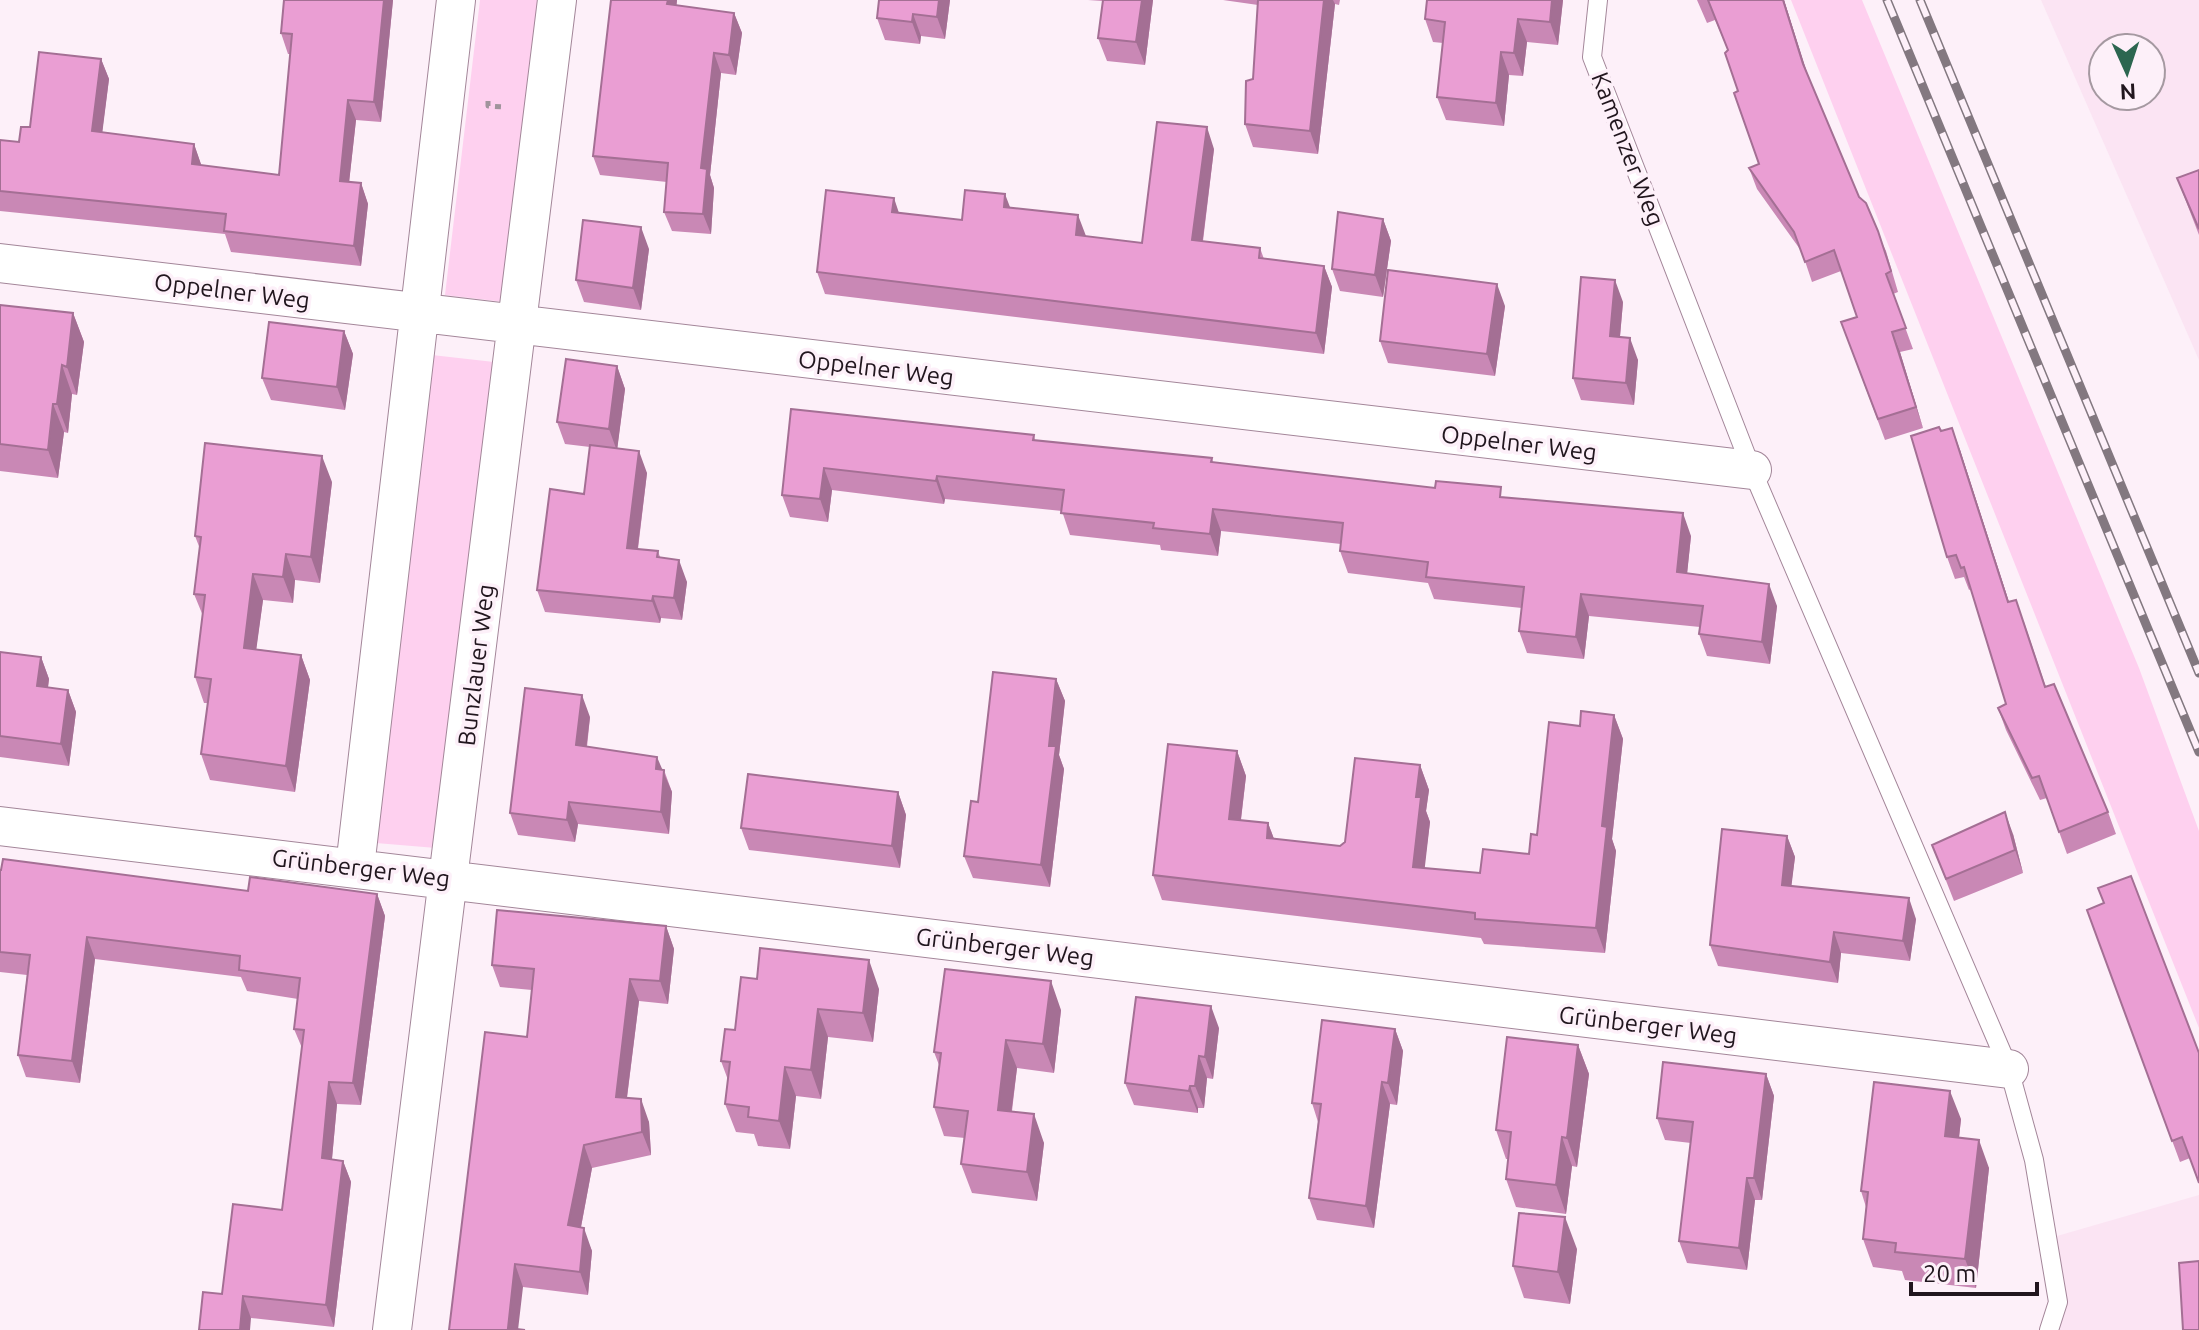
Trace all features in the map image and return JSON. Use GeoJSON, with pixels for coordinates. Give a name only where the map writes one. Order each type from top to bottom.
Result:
{"type":"FeatureCollection","features":[{"type":"Feature","properties":{"kind":"street"},"geometry":{"type":"LineString","coordinates":[[355,867],[456,0]]}},
{"type":"Feature","properties":{"kind":"street","name":"Bunzlauer Weg"},"geometry":{"type":"LineString","coordinates":[[392,1330],[557,0]]}},
{"type":"Feature","properties":{"kind":"street","name":"Oppelner Weg"},"geometry":{"type":"LineString","coordinates":[[0,263],[1752,470]]}},
{"type":"Feature","properties":{"kind":"street","name":"Grünberger Weg"},"geometry":{"type":"LineString","coordinates":[[0,826],[2009,1069]]}},
{"type":"Feature","properties":{"kind":"lane","name":"Kamenzer Weg"},"geometry":{"type":"LineString","coordinates":[[1598,0],[1592,57],[1752,470]]}},
{"type":"Feature","properties":{"kind":"lane"},"geometry":{"type":"LineString","coordinates":[[1752,470],[2009,1069],[2034,1160],[2058,1302],[2049,1330]]}},
{"type":"Feature","properties":{"kind":"path"},"geometry":{"type":"LineString","coordinates":[[489,90],[488,106],[527,109],[541,120]]}},
{"type":"Feature","properties":{"kind":"shaded area"},"geometry":{"type":"Polygon","coordinates":[[[480,0],[540,0],[504,302],[445,295],[480,0]]]}},
{"type":"Feature","properties":{"kind":"shaded area"},"geometry":{"type":"Polygon","coordinates":[[[1791,0],[1862,0],[2139,668],[2199,831],[2199,1028],[1791,0]]]}},
{"type":"Feature","properties":{"kind":"shaded area"},"geometry":{"type":"Polygon","coordinates":[[[2041,0],[2199,0],[2199,360],[2090,112],[2167,112],[2167,32],[2087,32],[2087,105],[2041,0]]]}},
{"type":"Feature","properties":{"kind":"shaded area"},"geometry":{"type":"Polygon","coordinates":[[[432,355],[494,362],[436,848],[376,843],[432,355]]]}},
{"type":"Feature","properties":{"kind":"shaded area"},"geometry":{"type":"Polygon","coordinates":[[[2199,1195],[2199,1330],[2051,1330],[2059,1301],[2057,1236],[2199,1195]]]}},
{"type":"Feature","properties":{"kind":"building"},"geometry":{"type":"Polygon","coordinates":[[[284,0],[384,0],[374,102],[348,100],[340,181],[361,183],[354,246],[224,231],[226,214],[0,191],[0,140],[19,142],[21,127],[30,127],[39,52],[101,59],[92,131],[194,144],[192,164],[279,175],[292,34],[281,33],[284,0]]]}},
{"type":"Feature","properties":{"kind":"building"},"geometry":{"type":"Polygon","coordinates":[[[611,0],[668,0],[667,4],[734,13],[729,55],[714,53],[701,168],[707,169],[703,214],[664,212],[668,163],[593,156],[611,0]]]}},
{"type":"Feature","properties":{"kind":"building"},"geometry":{"type":"Polygon","coordinates":[[[879,0],[939,0],[937,17],[913,14],[912,22],[877,18],[879,0]]]}},
{"type":"Feature","properties":{"kind":"building"},"geometry":{"type":"Polygon","coordinates":[[[1103,0],[1142,0],[1136,42],[1098,38],[1103,0]]]}},
{"type":"Feature","properties":{"kind":"building"},"geometry":{"type":"Polygon","coordinates":[[[1258,0],[1324,0],[1310,131],[1245,124],[1246,81],[1253,79],[1258,0]]]}},
{"type":"Feature","properties":{"kind":"building"},"geometry":{"type":"Polygon","coordinates":[[[1427,0],[1552,0],[1550,22],[1518,19],[1514,53],[1501,52],[1496,103],[1437,97],[1445,22],[1425,19],[1427,0]]]}},
{"type":"Feature","properties":{"kind":"building"},"geometry":{"type":"Polygon","coordinates":[[[1708,0],[1783,0],[1803,64],[1859,197],[1866,203],[1878,231],[1891,271],[1886,274],[1906,328],[1892,332],[1916,407],[1878,419],[1841,322],[1857,317],[1834,250],[1805,262],[1794,232],[1749,168],[1759,164],[1734,93],[1738,91],[1725,53],[1728,50],[1708,0]]]}},
{"type":"Feature","properties":{"kind":"building"},"geometry":{"type":"Polygon","coordinates":[[[1157,122],[1207,127],[1192,240],[1260,248],[1259,258],[1324,266],[1316,333],[817,272],[826,190],[894,198],[892,212],[962,220],[965,190],[1005,194],[1004,207],[1078,215],[1076,235],[1142,243],[1157,122]]]}},
{"type":"Feature","properties":{"kind":"building"},"geometry":{"type":"Polygon","coordinates":[[[2199,170],[2199,229],[2177,178],[2199,170]]]}},
{"type":"Feature","properties":{"kind":"building"},"geometry":{"type":"Polygon","coordinates":[[[1338,212],[1383,219],[1375,275],[1332,269],[1338,212]]]}},
{"type":"Feature","properties":{"kind":"building"},"geometry":{"type":"Polygon","coordinates":[[[583,220],[641,227],[633,288],[576,280],[583,220]]]}},
{"type":"Feature","properties":{"kind":"building"},"geometry":{"type":"Polygon","coordinates":[[[1388,270],[1497,284],[1487,354],[1380,341],[1388,270]]]}},
{"type":"Feature","properties":{"kind":"building"},"geometry":{"type":"Polygon","coordinates":[[[1581,277],[1615,280],[1610,336],[1630,338],[1626,383],[1573,378],[1581,277]]]}},
{"type":"Feature","properties":{"kind":"building"},"geometry":{"type":"Polygon","coordinates":[[[0,305],[73,313],[67,367],[62,365],[57,404],[53,404],[48,450],[0,444],[0,305]]]}},
{"type":"Feature","properties":{"kind":"building"},"geometry":{"type":"Polygon","coordinates":[[[269,322],[344,331],[337,387],[262,378],[269,322]]]}},
{"type":"Feature","properties":{"kind":"building"},"geometry":{"type":"Polygon","coordinates":[[[566,359],[617,366],[609,429],[557,422],[566,359]]]}},
{"type":"Feature","properties":{"kind":"building"},"geometry":{"type":"Polygon","coordinates":[[[791,409],[1034,435],[1033,440],[1212,458],[1211,462],[1435,488],[1436,481],[1501,487],[1500,497],[1683,513],[1677,572],[1769,584],[1762,642],[1699,634],[1703,606],[1581,594],[1576,637],[1519,631],[1524,587],[1426,577],[1428,562],[1340,551],[1343,523],[1213,509],[1210,534],[1153,528],[1154,523],[1061,513],[1064,490],[937,476],[936,481],[824,468],[820,499],[782,495],[791,409]]]}},
{"type":"Feature","properties":{"kind":"building"},"geometry":{"type":"Polygon","coordinates":[[[1939,427],[1941,431],[1952,428],[2008,602],[2016,600],[2045,687],[2054,684],[2108,812],[2059,832],[2039,776],[2032,778],[1998,708],[2006,704],[1964,567],[1961,568],[1956,555],[1947,557],[1911,436],[1939,427]]]}},
{"type":"Feature","properties":{"kind":"building"},"geometry":{"type":"Polygon","coordinates":[[[205,443],[322,456],[311,557],[286,554],[283,577],[253,574],[244,648],[301,655],[286,766],[201,754],[211,679],[195,677],[205,595],[194,594],[201,537],[195,536],[205,443]]]}},
{"type":"Feature","properties":{"kind":"building"},"geometry":{"type":"Polygon","coordinates":[[[590,445],[639,451],[627,548],[658,551],[657,557],[679,560],[674,598],[653,596],[652,601],[537,590],[550,489],[584,494],[590,445]]]}},
{"type":"Feature","properties":{"kind":"building"},"geometry":{"type":"Polygon","coordinates":[[[0,652],[41,657],[37,686],[68,690],[61,744],[0,736],[0,652]]]}},
{"type":"Feature","properties":{"kind":"building"},"geometry":{"type":"Polygon","coordinates":[[[993,672],[1056,679],[1049,746],[1056,746],[1041,865],[964,856],[971,801],[978,802],[993,672]]]}},
{"type":"Feature","properties":{"kind":"building"},"geometry":{"type":"Polygon","coordinates":[[[525,688],[582,695],[576,745],[657,757],[656,769],[664,770],[661,812],[569,802],[567,820],[510,813],[525,688]]]}},
{"type":"Feature","properties":{"kind":"building"},"geometry":{"type":"Polygon","coordinates":[[[1581,711],[1614,715],[1602,826],[1607,827],[1596,928],[1475,919],[1475,913],[1153,875],[1168,744],[1237,751],[1229,819],[1268,823],[1267,838],[1340,846],[1345,842],[1355,758],[1420,765],[1416,797],[1421,797],[1413,867],[1480,873],[1483,849],[1529,854],[1531,834],[1537,835],[1549,722],[1580,726],[1581,711]]]}},
{"type":"Feature","properties":{"kind":"building"},"geometry":{"type":"Polygon","coordinates":[[[748,774],[898,792],[892,846],[741,828],[748,774]]]}},
{"type":"Feature","properties":{"kind":"building"},"geometry":{"type":"Polygon","coordinates":[[[2005,812],[2015,850],[1946,879],[1932,845],[2005,812]]]}},
{"type":"Feature","properties":{"kind":"building"},"geometry":{"type":"Polygon","coordinates":[[[1722,829],[1787,836],[1782,885],[1909,898],[1903,941],[1834,932],[1830,962],[1710,945],[1722,829]]]}},
{"type":"Feature","properties":{"kind":"building"},"geometry":{"type":"Polygon","coordinates":[[[3,859],[248,891],[250,877],[377,894],[353,1083],[329,1082],[322,1158],[343,1161],[326,1305],[243,1296],[240,1330],[199,1330],[203,1292],[222,1294],[233,1204],[282,1210],[304,1030],[294,1029],[300,978],[239,970],[240,956],[87,937],[72,1061],[18,1055],[30,955],[0,952],[0,870],[3,859]]]}},
{"type":"Feature","properties":{"kind":"building"},"geometry":{"type":"Polygon","coordinates":[[[2131,876],[2199,1053],[2199,1183],[2182,1137],[2172,1141],[2087,910],[2104,903],[2098,888],[2131,876]]]}},
{"type":"Feature","properties":{"kind":"building"},"geometry":{"type":"Polygon","coordinates":[[[497,910],[666,926],[660,981],[630,979],[616,1097],[641,1099],[642,1132],[584,1145],[568,1225],[584,1228],[580,1272],[515,1264],[508,1328],[525,1330],[449,1330],[485,1032],[527,1037],[534,969],[492,965],[497,910]]]}},
{"type":"Feature","properties":{"kind":"building"},"geometry":{"type":"Polygon","coordinates":[[[760,948],[869,960],[863,1013],[818,1009],[811,1070],[785,1067],[779,1121],[748,1117],[749,1107],[725,1104],[730,1062],[721,1061],[725,1029],[735,1030],[741,977],[757,979],[760,948]]]}},
{"type":"Feature","properties":{"kind":"building"},"geometry":{"type":"Polygon","coordinates":[[[945,969],[1051,981],[1043,1044],[1006,1040],[998,1110],[1034,1114],[1027,1172],[961,1164],[968,1111],[934,1107],[941,1053],[934,1052],[945,969]]]}},
{"type":"Feature","properties":{"kind":"building"},"geometry":{"type":"Polygon","coordinates":[[[1136,997],[1211,1006],[1205,1057],[1199,1056],[1195,1086],[1190,1086],[1189,1091],[1125,1083],[1136,997]]]}},
{"type":"Feature","properties":{"kind":"building"},"geometry":{"type":"Polygon","coordinates":[[[1322,1020],[1395,1029],[1388,1083],[1382,1082],[1366,1206],[1309,1198],[1321,1104],[1312,1103],[1322,1020]]]}},
{"type":"Feature","properties":{"kind":"building"},"geometry":{"type":"Polygon","coordinates":[[[1507,1037],[1578,1045],[1567,1138],[1562,1137],[1556,1185],[1506,1179],[1511,1132],[1496,1130],[1507,1037]]]}},
{"type":"Feature","properties":{"kind":"building"},"geometry":{"type":"Polygon","coordinates":[[[1663,1062],[1766,1074],[1754,1178],[1747,1178],[1739,1248],[1679,1241],[1693,1122],[1657,1118],[1663,1062]]]}},
{"type":"Feature","properties":{"kind":"building"},"geometry":{"type":"Polygon","coordinates":[[[1874,1082],[1950,1091],[1945,1136],[1979,1140],[1965,1259],[1895,1252],[1896,1243],[1863,1239],[1868,1192],[1861,1191],[1874,1082]]]}},
{"type":"Feature","properties":{"kind":"building"},"geometry":{"type":"Polygon","coordinates":[[[1519,1213],[1565,1217],[1558,1272],[1513,1266],[1519,1213]]]}},
{"type":"Feature","properties":{"kind":"building"},"geometry":{"type":"Polygon","coordinates":[[[2199,1261],[2199,1330],[2183,1330],[2179,1263],[2199,1261]]]}},
{"type":"Feature","properties":{"kind":"railway"},"geometry":{"type":"LineString","coordinates":[[1887,0],[2199,752]]}},
{"type":"Feature","properties":{"kind":"railway"},"geometry":{"type":"LineString","coordinates":[[1920,0],[2199,673]]}}]}
